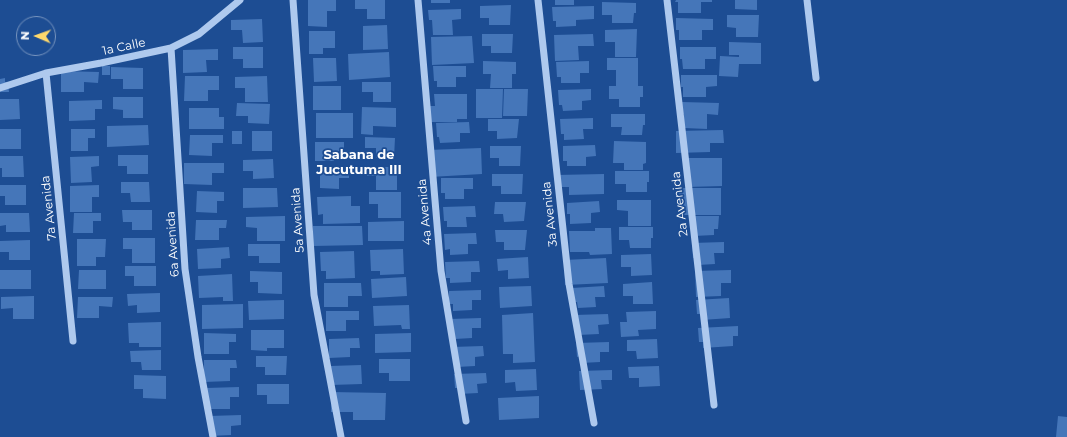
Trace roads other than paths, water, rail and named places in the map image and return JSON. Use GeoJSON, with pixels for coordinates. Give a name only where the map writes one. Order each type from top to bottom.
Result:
{"type":"FeatureCollection","features":[{"type":"Feature","properties":{"kind":"street","name":"1a Calle"},"geometry":{"type":"LineString","coordinates":[[0,88],[46,73],[171,48],[199,34],[240,0]]}},
{"type":"Feature","properties":{"kind":"street","name":"5a Avenida"},"geometry":{"type":"LineString","coordinates":[[293,0],[314,295],[341,437]]}},
{"type":"Feature","properties":{"kind":"street","name":"4a Avenida"},"geometry":{"type":"LineString","coordinates":[[418,0],[441,271],[466,421]]}},
{"type":"Feature","properties":{"kind":"street","name":"3a Avenida"},"geometry":{"type":"LineString","coordinates":[[538,0],[569,284],[594,423]]}},
{"type":"Feature","properties":{"kind":"street","name":"2a Avenida"},"geometry":{"type":"LineString","coordinates":[[667,0],[714,405]]}},
{"type":"Feature","properties":{"kind":"street"},"geometry":{"type":"LineString","coordinates":[[806,0],[816,78]]}},
{"type":"Feature","properties":{"kind":"street","name":"6a Avenida"},"geometry":{"type":"LineString","coordinates":[[171,48],[185,270],[198,357],[213,437]]}},
{"type":"Feature","properties":{"kind":"street","name":"7a Avenida"},"geometry":{"type":"LineString","coordinates":[[46,73],[73,342]]}},
{"type":"Feature","properties":{"kind":"district","name":"Sabana de Jucutuma III"},"geometry":{"type":"Point","coordinates":[359,162]}}]}
